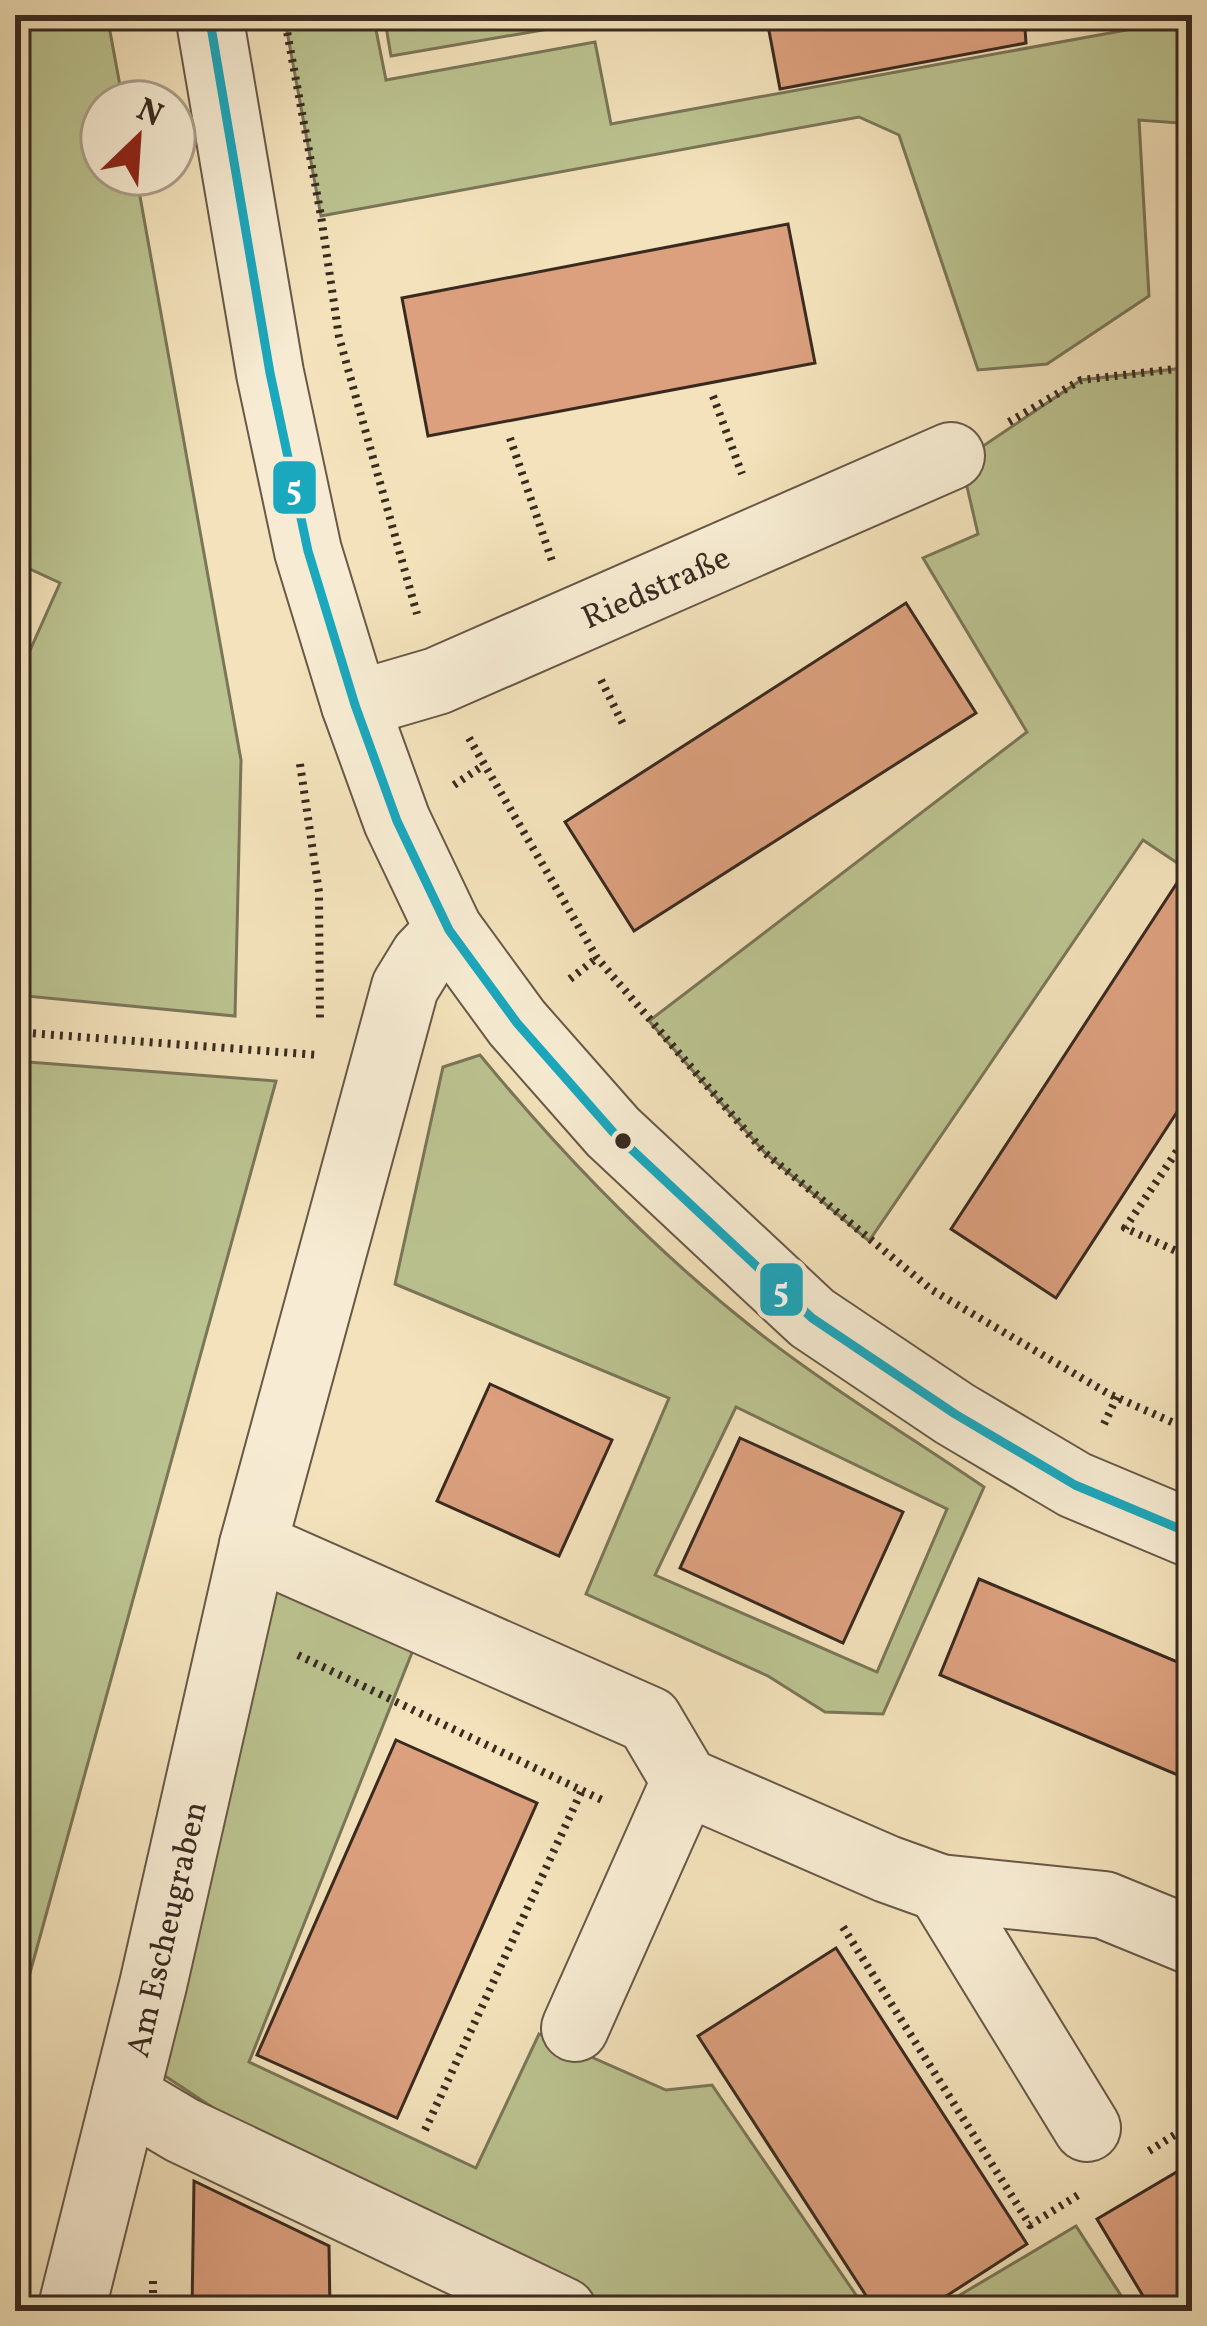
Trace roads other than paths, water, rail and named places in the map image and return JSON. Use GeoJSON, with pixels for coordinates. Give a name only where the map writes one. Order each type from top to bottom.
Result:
{"type":"FeatureCollection","features":[{"type":"Feature","properties":{"kind":"street"},"geometry":{"type":"LineString","coordinates":[[208,15],[270,373],[308,551],[397,821],[449,930],[517,1022],[613,1132],[812,1318],[955,1414],[1075,1485],[1191,1532]]}},
{"type":"Feature","properties":{"kind":"street","name":"Riedstraße"},"geometry":{"type":"LineString","coordinates":[[355,705],[436,681],[951,456]]}},
{"type":"Feature","properties":{"kind":"street","name":"Am Escheugraben"},"geometry":{"type":"LineString","coordinates":[[70,2311],[253,1545],[405,987],[424,956],[449,930]]}},
{"type":"Feature","properties":{"kind":"street"},"geometry":{"type":"LineString","coordinates":[[253,1545],[650,1720],[674,1805],[575,2028]]}},
{"type":"Feature","properties":{"kind":"street"},"geometry":{"type":"LineString","coordinates":[[674,1805],[940,1888],[1104,1905],[1192,1941]]}},
{"type":"Feature","properties":{"kind":"street"},"geometry":{"type":"LineString","coordinates":[[940,1888],[1103,2159]]}},
{"type":"Feature","properties":{"kind":"street"},"geometry":{"type":"LineString","coordinates":[[125,2096],[182,2130],[563,2311]]}}]}
